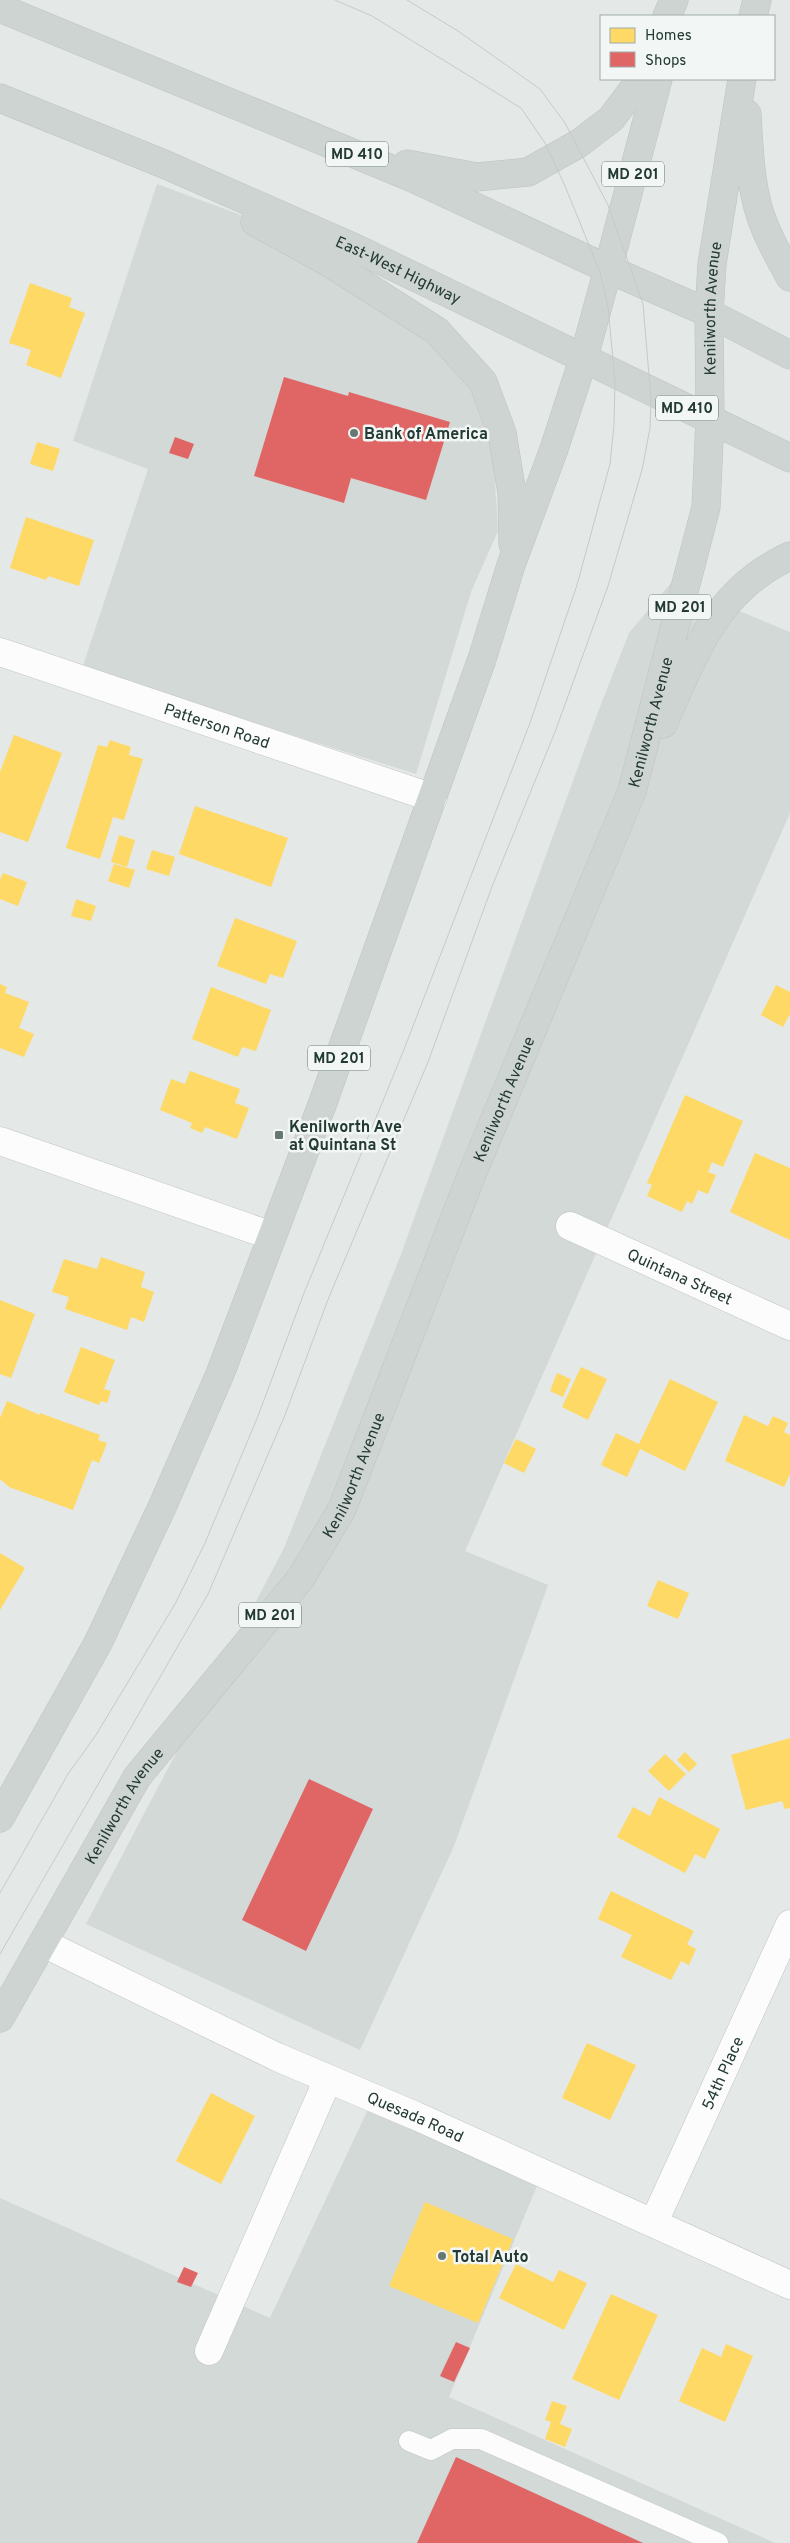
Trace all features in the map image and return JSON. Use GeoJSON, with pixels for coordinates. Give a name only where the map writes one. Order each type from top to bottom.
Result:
{"type":"FeatureCollection","features":[{"type":"Feature","properties":{"kind":"main road"},"geometry":{"type":"LineString","coordinates":[[667,15],[674,0]]}},
{"type":"Feature","properties":{"kind":"main road"},"geometry":{"type":"LineString","coordinates":[[674,15],[678,0]]}},
{"type":"Feature","properties":{"kind":"main road"},"geometry":{"type":"LineString","coordinates":[[754,15],[757,0]]}},
{"type":"Feature","properties":{"kind":"main road","name":"MD 410"},"geometry":{"type":"LineString","coordinates":[[0,8],[347,149],[608,270],[709,313],[790,355]]}},
{"type":"Feature","properties":{"kind":"main road"},"geometry":{"type":"LineString","coordinates":[[347,149],[406,164],[477,177],[505,176],[528,172],[578,144],[611,119],[640,80]]}},
{"type":"Feature","properties":{"kind":"main road","name":"MD 201"},"geometry":{"type":"LineString","coordinates":[[0,1818],[98,1643],[159,1514],[220,1374],[322,1105],[433,798],[482,658],[511,566],[554,449],[584,357],[658,80]]}},
{"type":"Feature","properties":{"kind":"main road"},"geometry":{"type":"LineString","coordinates":[[744,80],[750,156],[760,213],[776,252],[790,277]]}},
{"type":"Feature","properties":{"kind":"main road","name":"Kenilworth Avenue"},"geometry":{"type":"LineString","coordinates":[[0,2018],[137,1777],[301,1578],[342,1509],[469,1183],[632,791],[706,507],[710,419],[709,313],[712,264],[744,80]]}},
{"type":"Feature","properties":{"kind":"main road","name":"East-West Highway"},"geometry":{"type":"LineString","coordinates":[[0,98],[105,139],[356,249],[483,312],[584,357],[790,458]]}},
{"type":"Feature","properties":{"kind":"main road"},"geometry":{"type":"LineString","coordinates":[[105,139],[328,262],[437,331],[483,382],[502,432],[512,493],[514,534],[511,566]]}},
{"type":"Feature","properties":{"kind":"main road"},"geometry":{"type":"LineString","coordinates":[[632,791],[694,656],[719,612],[748,580],[790,556]]}},
{"type":"Feature","properties":{"kind":"street","name":"Patterson Road"},"geometry":{"type":"LineString","coordinates":[[0,652],[433,798]]}},
{"type":"Feature","properties":{"kind":"street"},"geometry":{"type":"LineString","coordinates":[[0,1141],[272,1236]]}},
{"type":"Feature","properties":{"kind":"street","name":"Quintana Street"},"geometry":{"type":"LineString","coordinates":[[570,1226],[790,1326]]}},
{"type":"Feature","properties":{"kind":"street","name":"54th Place"},"geometry":{"type":"LineString","coordinates":[[654,2222],[789,1931]]}},
{"type":"Feature","properties":{"kind":"street","name":"Quesada Road"},"geometry":{"type":"LineString","coordinates":[[43,1943],[197,2019],[328,2079],[654,2222],[790,2285]]}},
{"type":"Feature","properties":{"kind":"street"},"geometry":{"type":"LineString","coordinates":[[209,2351],[328,2079]]}},
{"type":"Feature","properties":{"kind":"lane"},"geometry":{"type":"LineString","coordinates":[[409,2441],[432,2450],[452,2438],[481,2439],[718,2543]]}},
{"type":"Feature","properties":{"kind":"shaded area"},"geometry":{"type":"Polygon","coordinates":[[[157,184],[249,218],[416,326],[470,383],[492,433],[498,531],[471,592],[416,774],[82,669],[148,469],[73,441],[157,184]]]}},
{"type":"Feature","properties":{"kind":"shaded area"},"geometry":{"type":"Polygon","coordinates":[[[671,583],[790,632],[790,813],[465,1551],[548,1585],[454,1846],[360,2050],[86,1924],[284,1548],[400,1257],[598,712],[629,633],[671,583]]]}},
{"type":"Feature","properties":{"kind":"shaded area"},"geometry":{"type":"Polygon","coordinates":[[[371,2103],[539,2181],[449,2397],[775,2543],[0,2543],[0,2198],[270,2318],[371,2103]]]}},
{"type":"Feature","properties":{"kind":"building: Homes"},"geometry":{"type":"Polygon","coordinates":[[[30,283],[72,298],[69,307],[85,313],[61,378],[26,365],[31,350],[9,343],[30,283]]]}},
{"type":"Feature","properties":{"kind":"building: Homes"},"geometry":{"type":"Polygon","coordinates":[[[37,442],[60,449],[53,471],[30,464],[37,442]]]}},
{"type":"Feature","properties":{"kind":"building: Homes"},"geometry":{"type":"Polygon","coordinates":[[[26,517],[94,540],[79,586],[48,576],[46,580],[10,568],[26,517]]]}},
{"type":"Feature","properties":{"kind":"building: Homes"},"geometry":{"type":"Polygon","coordinates":[[[14,735],[62,753],[28,842],[0,832],[0,772],[14,735]]]}},
{"type":"Feature","properties":{"kind":"building: Homes"},"geometry":{"type":"Polygon","coordinates":[[[110,740],[131,747],[129,755],[143,759],[124,820],[113,817],[100,859],[66,848],[98,745],[107,747],[110,740]]]}},
{"type":"Feature","properties":{"kind":"building: Homes"},"geometry":{"type":"Polygon","coordinates":[[[195,806],[288,838],[271,887],[179,854],[195,806]]]}},
{"type":"Feature","properties":{"kind":"building: Homes"},"geometry":{"type":"Polygon","coordinates":[[[119,835],[135,840],[127,867],[111,862],[119,835]]]}},
{"type":"Feature","properties":{"kind":"building: Homes"},"geometry":{"type":"Polygon","coordinates":[[[152,850],[175,857],[169,876],[146,869],[152,850]]]}},
{"type":"Feature","properties":{"kind":"building: Homes"},"geometry":{"type":"Polygon","coordinates":[[[114,864],[135,870],[129,888],[108,881],[114,864]]]}},
{"type":"Feature","properties":{"kind":"building: Homes"},"geometry":{"type":"Polygon","coordinates":[[[3,873],[27,882],[18,906],[0,899],[0,880],[3,873]]]}},
{"type":"Feature","properties":{"kind":"building: Homes"},"geometry":{"type":"Polygon","coordinates":[[[76,899],[96,906],[91,921],[71,916],[76,899]]]}},
{"type":"Feature","properties":{"kind":"building: Homes"},"geometry":{"type":"Polygon","coordinates":[[[235,918],[297,941],[283,978],[270,974],[266,984],[217,966],[235,918]]]}},
{"type":"Feature","properties":{"kind":"building: Homes"},"geometry":{"type":"Polygon","coordinates":[[[0,984],[7,987],[5,993],[29,1002],[19,1028],[34,1034],[24,1057],[0,1048],[0,984]]]}},
{"type":"Feature","properties":{"kind":"building: Homes"},"geometry":{"type":"Polygon","coordinates":[[[776,985],[790,992],[790,1014],[783,1027],[761,1015],[776,985]]]}},
{"type":"Feature","properties":{"kind":"building: Homes"},"geometry":{"type":"Polygon","coordinates":[[[211,987],[271,1010],[256,1051],[242,1047],[238,1057],[192,1039],[211,987]]]}},
{"type":"Feature","properties":{"kind":"building: Homes"},"geometry":{"type":"Polygon","coordinates":[[[190,1071],[240,1089],[235,1103],[249,1108],[237,1139],[205,1127],[202,1133],[190,1128],[192,1123],[160,1110],[171,1079],[185,1084],[190,1071]]]}},
{"type":"Feature","properties":{"kind":"building: Homes"},"geometry":{"type":"Polygon","coordinates":[[[685,1095],[743,1121],[723,1167],[712,1162],[708,1172],[716,1175],[708,1194],[698,1190],[692,1204],[687,1201],[682,1212],[647,1196],[652,1185],[647,1183],[685,1095]]]}},
{"type":"Feature","properties":{"kind":"building: Homes"},"geometry":{"type":"Polygon","coordinates":[[[755,1153],[790,1168],[790,1240],[730,1212],[755,1153]]]}},
{"type":"Feature","properties":{"kind":"building: Homes"},"geometry":{"type":"Polygon","coordinates":[[[101,1257],[145,1272],[141,1287],[154,1292],[144,1322],[131,1317],[127,1330],[65,1309],[69,1297],[52,1292],[64,1259],[97,1269],[101,1257]]]}},
{"type":"Feature","properties":{"kind":"building: Homes"},"geometry":{"type":"Polygon","coordinates":[[[0,1300],[35,1314],[11,1378],[0,1374],[0,1300]]]}},
{"type":"Feature","properties":{"kind":"building: Homes"},"geometry":{"type":"Polygon","coordinates":[[[81,1347],[115,1360],[104,1389],[111,1391],[107,1403],[101,1401],[99,1405],[64,1392],[81,1347]]]}},
{"type":"Feature","properties":{"kind":"building: Homes"},"geometry":{"type":"Polygon","coordinates":[[[581,1367],[607,1379],[588,1420],[562,1407],[581,1367]]]}},
{"type":"Feature","properties":{"kind":"building: Homes"},"geometry":{"type":"Polygon","coordinates":[[[557,1373],[571,1379],[563,1397],[550,1391],[557,1373]]]}},
{"type":"Feature","properties":{"kind":"building: Homes"},"geometry":{"type":"Polygon","coordinates":[[[670,1379],[718,1402],[685,1471],[640,1449],[627,1477],[601,1465],[616,1433],[639,1444],[670,1379]]]}},
{"type":"Feature","properties":{"kind":"building: Homes"},"geometry":{"type":"Polygon","coordinates":[[[7,1401],[40,1415],[40,1413],[100,1435],[98,1440],[107,1443],[99,1463],[92,1460],[73,1510],[9,1487],[0,1479],[0,1418],[7,1401]]]}},
{"type":"Feature","properties":{"kind":"building: Homes"},"geometry":{"type":"Polygon","coordinates":[[[744,1415],[768,1426],[773,1416],[788,1423],[784,1432],[790,1435],[790,1474],[784,1487],[725,1461],[744,1415]]]}},
{"type":"Feature","properties":{"kind":"building: Homes"},"geometry":{"type":"Polygon","coordinates":[[[516,1439],[536,1449],[524,1473],[504,1463],[516,1439]]]}},
{"type":"Feature","properties":{"kind":"building: Homes"},"geometry":{"type":"Polygon","coordinates":[[[0,1553],[25,1568],[0,1610],[0,1553]]]}},
{"type":"Feature","properties":{"kind":"building: Homes"},"geometry":{"type":"Polygon","coordinates":[[[658,1580],[689,1593],[678,1619],[647,1606],[658,1580]]]}},
{"type":"Feature","properties":{"kind":"building: Homes"},"geometry":{"type":"Polygon","coordinates":[[[790,1738],[790,1808],[785,1809],[782,1801],[746,1810],[731,1755],[790,1738]]]}},
{"type":"Feature","properties":{"kind":"building: Homes"},"geometry":{"type":"Polygon","coordinates":[[[685,1752],[697,1764],[689,1772],[677,1760],[685,1752]]]}},
{"type":"Feature","properties":{"kind":"building: Homes"},"geometry":{"type":"Polygon","coordinates":[[[665,1754],[686,1774],[669,1791],[648,1771],[665,1754]]]}},
{"type":"Feature","properties":{"kind":"building: Homes"},"geometry":{"type":"Polygon","coordinates":[[[659,1797],[720,1829],[705,1859],[695,1854],[685,1873],[617,1837],[633,1807],[650,1816],[659,1797]]]}},
{"type":"Feature","properties":{"kind":"building: Homes"},"geometry":{"type":"Polygon","coordinates":[[[611,1891],[694,1931],[687,1944],[696,1949],[689,1965],[681,1961],[671,1980],[621,1957],[632,1935],[598,1919],[611,1891]]]}},
{"type":"Feature","properties":{"kind":"building: Homes"},"geometry":{"type":"Polygon","coordinates":[[[587,2043],[636,2065],[610,2120],[562,2098],[587,2043]]]}},
{"type":"Feature","properties":{"kind":"building: Homes"},"geometry":{"type":"Polygon","coordinates":[[[211,2093],[255,2116],[221,2184],[176,2161],[211,2093]]]}},
{"type":"Feature","properties":{"kind":"building: Homes"},"geometry":{"type":"Polygon","coordinates":[[[425,2202],[513,2239],[478,2323],[389,2286],[425,2202]]]}},
{"type":"Feature","properties":{"kind":"building: Homes"},"geometry":{"type":"Polygon","coordinates":[[[516,2264],[553,2282],[559,2270],[587,2283],[564,2330],[499,2298],[516,2264]]]}},
{"type":"Feature","properties":{"kind":"building: Homes"},"geometry":{"type":"Polygon","coordinates":[[[611,2294],[658,2315],[619,2400],[572,2379],[611,2294]]]}},
{"type":"Feature","properties":{"kind":"building: Homes"},"geometry":{"type":"Polygon","coordinates":[[[726,2344],[753,2356],[725,2422],[679,2401],[702,2348],[721,2357],[726,2344]]]}},
{"type":"Feature","properties":{"kind":"building: Homes"},"geometry":{"type":"Polygon","coordinates":[[[552,2401],[567,2406],[560,2424],[572,2429],[565,2447],[545,2439],[551,2422],[545,2420],[552,2401]]]}},
{"type":"Feature","properties":{"kind":"building: Shops"},"geometry":{"type":"Polygon","coordinates":[[[284,377],[348,396],[349,392],[450,422],[426,500],[351,478],[344,503],[254,476],[284,377]]]}},
{"type":"Feature","properties":{"kind":"building: Shops"},"geometry":{"type":"Polygon","coordinates":[[[175,437],[194,444],[188,459],[169,453],[175,437]]]}},
{"type":"Feature","properties":{"kind":"building: Shops"},"geometry":{"type":"Polygon","coordinates":[[[309,1779],[373,1809],[306,1951],[242,1920],[309,1779]]]}},
{"type":"Feature","properties":{"kind":"building: Shops"},"geometry":{"type":"Polygon","coordinates":[[[184,2267],[198,2273],[191,2287],[177,2282],[184,2267]]]}},
{"type":"Feature","properties":{"kind":"building: Shops"},"geometry":{"type":"Polygon","coordinates":[[[456,2342],[470,2348],[454,2382],[440,2376],[456,2342]]]}},
{"type":"Feature","properties":{"kind":"building: Shops"},"geometry":{"type":"Polygon","coordinates":[[[456,2457],[643,2543],[417,2543],[456,2457]]]}},
{"type":"Feature","properties":{"kind":"tram line"},"geometry":{"type":"LineString","coordinates":[[0,1893],[68,1774],[96,1735],[175,1604],[205,1543],[258,1416],[304,1293],[403,1052],[530,723],[577,585],[610,464],[614,425],[615,381],[608,307],[600,272],[565,186],[545,143],[521,108],[372,16],[335,0]]}},
{"type":"Feature","properties":{"kind":"tram line"},"geometry":{"type":"LineString","coordinates":[[0,1954],[208,1594],[285,1415],[329,1297],[428,1062],[493,884],[555,732],[608,586],[642,470],[650,428],[651,399],[643,304],[608,205],[565,123],[540,89],[458,31],[407,0]]}},
{"type":"Feature","properties":{"kind":"place","name":"Bank of America"},"geometry":{"type":"Point","coordinates":[354,433]}},
{"type":"Feature","properties":{"kind":"place","name":"Kenilworth Ave at Quintana St"},"geometry":{"type":"Point","coordinates":[279,1135]}},
{"type":"Feature","properties":{"kind":"place","name":"Total Auto"},"geometry":{"type":"Point","coordinates":[442,2256]}}]}
